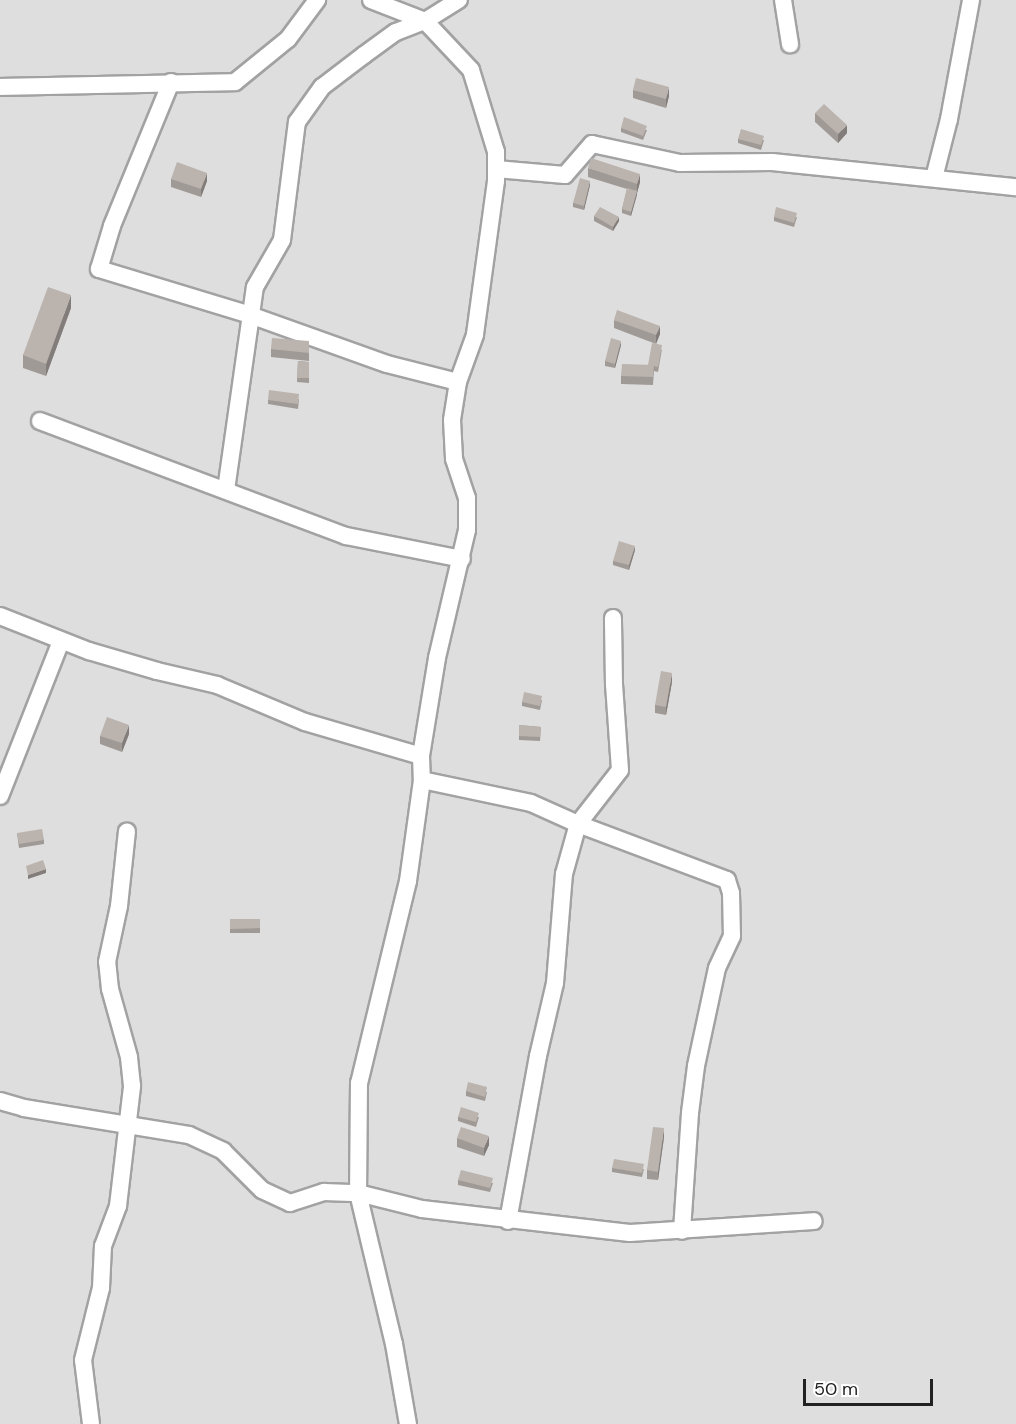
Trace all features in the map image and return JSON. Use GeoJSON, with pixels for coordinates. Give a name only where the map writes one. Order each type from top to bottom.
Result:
{"type":"FeatureCollection","features":[{"type":"Feature","properties":{"kind":"street"},"geometry":{"type":"LineString","coordinates":[[0,87],[235,82],[288,39],[316,0]]}},
{"type":"Feature","properties":{"kind":"street"},"geometry":{"type":"LineString","coordinates":[[371,0],[425,21],[471,70],[496,152],[496,169],[474,335],[458,382],[452,420],[454,459],[467,498],[467,530],[437,658],[421,756],[422,780],[408,881],[359,1083],[358,1193],[394,1344],[408,1424]]}},
{"type":"Feature","properties":{"kind":"street"},"geometry":{"type":"LineString","coordinates":[[226,490],[255,287],[282,240],[297,122],[322,87],[396,32],[425,21],[459,0]]}},
{"type":"Feature","properties":{"kind":"street"},"geometry":{"type":"LineString","coordinates":[[783,0],[790,44]]}},
{"type":"Feature","properties":{"kind":"street"},"geometry":{"type":"LineString","coordinates":[[934,178],[949,119],[971,0]]}},
{"type":"Feature","properties":{"kind":"street"},"geometry":{"type":"LineString","coordinates":[[171,82],[111,226],[99,269],[250,315],[387,364],[458,382]]}},
{"type":"Feature","properties":{"kind":"street"},"geometry":{"type":"LineString","coordinates":[[496,169],[566,175],[592,144],[680,163],[772,162],[1016,187]]}},
{"type":"Feature","properties":{"kind":"street"},"geometry":{"type":"LineString","coordinates":[[40,421],[346,536],[462,559]]}},
{"type":"Feature","properties":{"kind":"street"},"geometry":{"type":"LineString","coordinates":[[0,616],[61,641],[157,671],[218,685],[305,722],[421,756]]}},
{"type":"Feature","properties":{"kind":"street"},"geometry":{"type":"LineString","coordinates":[[508,1221],[538,1056],[555,982],[564,874],[578,824],[620,770],[614,685],[614,618]]}},
{"type":"Feature","properties":{"kind":"street"},"geometry":{"type":"LineString","coordinates":[[0,796],[61,641]]}},
{"type":"Feature","properties":{"kind":"street"},"geometry":{"type":"LineString","coordinates":[[422,780],[531,803],[578,824],[727,880],[730,893],[732,936],[717,968],[696,1066],[690,1113],[682,1231]]}},
{"type":"Feature","properties":{"kind":"street"},"geometry":{"type":"LineString","coordinates":[[92,1424],[83,1359],[101,1288],[103,1246],[118,1206],[132,1086],[130,1067],[110,989],[107,962],[119,906],[127,831]]}},
{"type":"Feature","properties":{"kind":"street"},"geometry":{"type":"LineString","coordinates":[[0,1101],[24,1108],[92,1117],[129,1126],[189,1135],[223,1151],[262,1190],[290,1203],[324,1192],[358,1193],[422,1209],[508,1221],[630,1233],[814,1221]]}},
{"type":"Feature","properties":{"kind":"shaded area"},"geometry":{"type":"Polygon","coordinates":[[[0,0],[1016,0],[1016,1424],[0,1424],[0,0]]]}},
{"type":"Feature","properties":{"kind":"building"},"geometry":{"type":"Polygon","coordinates":[[[636,78],[669,87],[666,99],[633,90],[636,78]]]}},
{"type":"Feature","properties":{"kind":"building"},"geometry":{"type":"Polygon","coordinates":[[[824,104],[847,125],[838,134],[815,113],[824,104]]]}},
{"type":"Feature","properties":{"kind":"building"},"geometry":{"type":"Polygon","coordinates":[[[624,117],[647,126],[643,136],[621,128],[624,117]]]}},
{"type":"Feature","properties":{"kind":"building"},"geometry":{"type":"Polygon","coordinates":[[[741,129],[764,136],[761,145],[738,139],[741,129]]]}},
{"type":"Feature","properties":{"kind":"building"},"geometry":{"type":"Polygon","coordinates":[[[591,158],[640,174],[637,184],[588,168],[591,158]]]}},
{"type":"Feature","properties":{"kind":"building"},"geometry":{"type":"Polygon","coordinates":[[[177,162],[207,173],[201,189],[171,179],[177,162]]]}},
{"type":"Feature","properties":{"kind":"building"},"geometry":{"type":"Polygon","coordinates":[[[580,178],[590,181],[584,206],[573,203],[580,178]]]}},
{"type":"Feature","properties":{"kind":"building"},"geometry":{"type":"Polygon","coordinates":[[[627,188],[637,191],[631,212],[622,209],[627,188]]]}},
{"type":"Feature","properties":{"kind":"building"},"geometry":{"type":"Polygon","coordinates":[[[600,207],[619,217],[613,227],[594,216],[600,207]]]}},
{"type":"Feature","properties":{"kind":"building"},"geometry":{"type":"Polygon","coordinates":[[[776,207],[797,213],[794,223],[774,217],[776,207]]]}},
{"type":"Feature","properties":{"kind":"building"},"geometry":{"type":"Polygon","coordinates":[[[48,287],[71,295],[46,364],[23,355],[48,287]]]}},
{"type":"Feature","properties":{"kind":"building"},"geometry":{"type":"Polygon","coordinates":[[[617,310],[660,326],[656,335],[614,320],[617,310]]]}},
{"type":"Feature","properties":{"kind":"building"},"geometry":{"type":"Polygon","coordinates":[[[272,338],[309,341],[309,353],[271,349],[272,338]]]}},
{"type":"Feature","properties":{"kind":"building"},"geometry":{"type":"Polygon","coordinates":[[[611,338],[621,341],[615,364],[605,361],[611,338]]]}},
{"type":"Feature","properties":{"kind":"building"},"geometry":{"type":"Polygon","coordinates":[[[652,343],[662,345],[658,367],[648,365],[652,343]]]}},
{"type":"Feature","properties":{"kind":"building"},"geometry":{"type":"Polygon","coordinates":[[[298,361],[309,362],[309,378],[297,378],[298,361]]]}},
{"type":"Feature","properties":{"kind":"building"},"geometry":{"type":"Polygon","coordinates":[[[622,364],[654,365],[653,377],[621,376],[622,364]]]}},
{"type":"Feature","properties":{"kind":"building"},"geometry":{"type":"Polygon","coordinates":[[[269,390],[299,394],[298,404],[268,400],[269,390]]]}},
{"type":"Feature","properties":{"kind":"building"},"geometry":{"type":"Polygon","coordinates":[[[619,541],[635,546],[629,565],[613,561],[619,541]]]}},
{"type":"Feature","properties":{"kind":"building"},"geometry":{"type":"Polygon","coordinates":[[[661,671],[672,673],[666,707],[655,705],[661,671]]]}},
{"type":"Feature","properties":{"kind":"building"},"geometry":{"type":"Polygon","coordinates":[[[524,692],[542,696],[540,706],[522,702],[524,692]]]}},
{"type":"Feature","properties":{"kind":"building"},"geometry":{"type":"Polygon","coordinates":[[[107,717],[129,725],[122,743],[100,736],[107,717]]]}},
{"type":"Feature","properties":{"kind":"building"},"geometry":{"type":"Polygon","coordinates":[[[519,725],[541,727],[540,737],[519,736],[519,725]]]}},
{"type":"Feature","properties":{"kind":"building"},"geometry":{"type":"Polygon","coordinates":[[[42,829],[44,840],[19,844],[17,833],[42,829]]]}},
{"type":"Feature","properties":{"kind":"building"},"geometry":{"type":"Polygon","coordinates":[[[43,860],[46,869],[28,875],[26,866],[43,860]]]}},
{"type":"Feature","properties":{"kind":"building"},"geometry":{"type":"Polygon","coordinates":[[[230,919],[260,919],[260,928],[230,929],[230,919]]]}},
{"type":"Feature","properties":{"kind":"building"},"geometry":{"type":"Polygon","coordinates":[[[468,1082],[487,1087],[485,1097],[466,1091],[468,1082]]]}},
{"type":"Feature","properties":{"kind":"building"},"geometry":{"type":"Polygon","coordinates":[[[461,1107],[479,1113],[476,1122],[458,1117],[461,1107]]]}},
{"type":"Feature","properties":{"kind":"building"},"geometry":{"type":"Polygon","coordinates":[[[461,1127],[489,1136],[484,1148],[457,1138],[461,1127]]]}},
{"type":"Feature","properties":{"kind":"building"},"geometry":{"type":"Polygon","coordinates":[[[653,1127],[664,1128],[658,1172],[647,1170],[653,1127]]]}},
{"type":"Feature","properties":{"kind":"building"},"geometry":{"type":"Polygon","coordinates":[[[614,1159],[644,1164],[642,1173],[612,1168],[614,1159]]]}},
{"type":"Feature","properties":{"kind":"building"},"geometry":{"type":"Polygon","coordinates":[[[461,1170],[493,1178],[490,1188],[458,1180],[461,1170]]]}}]}
